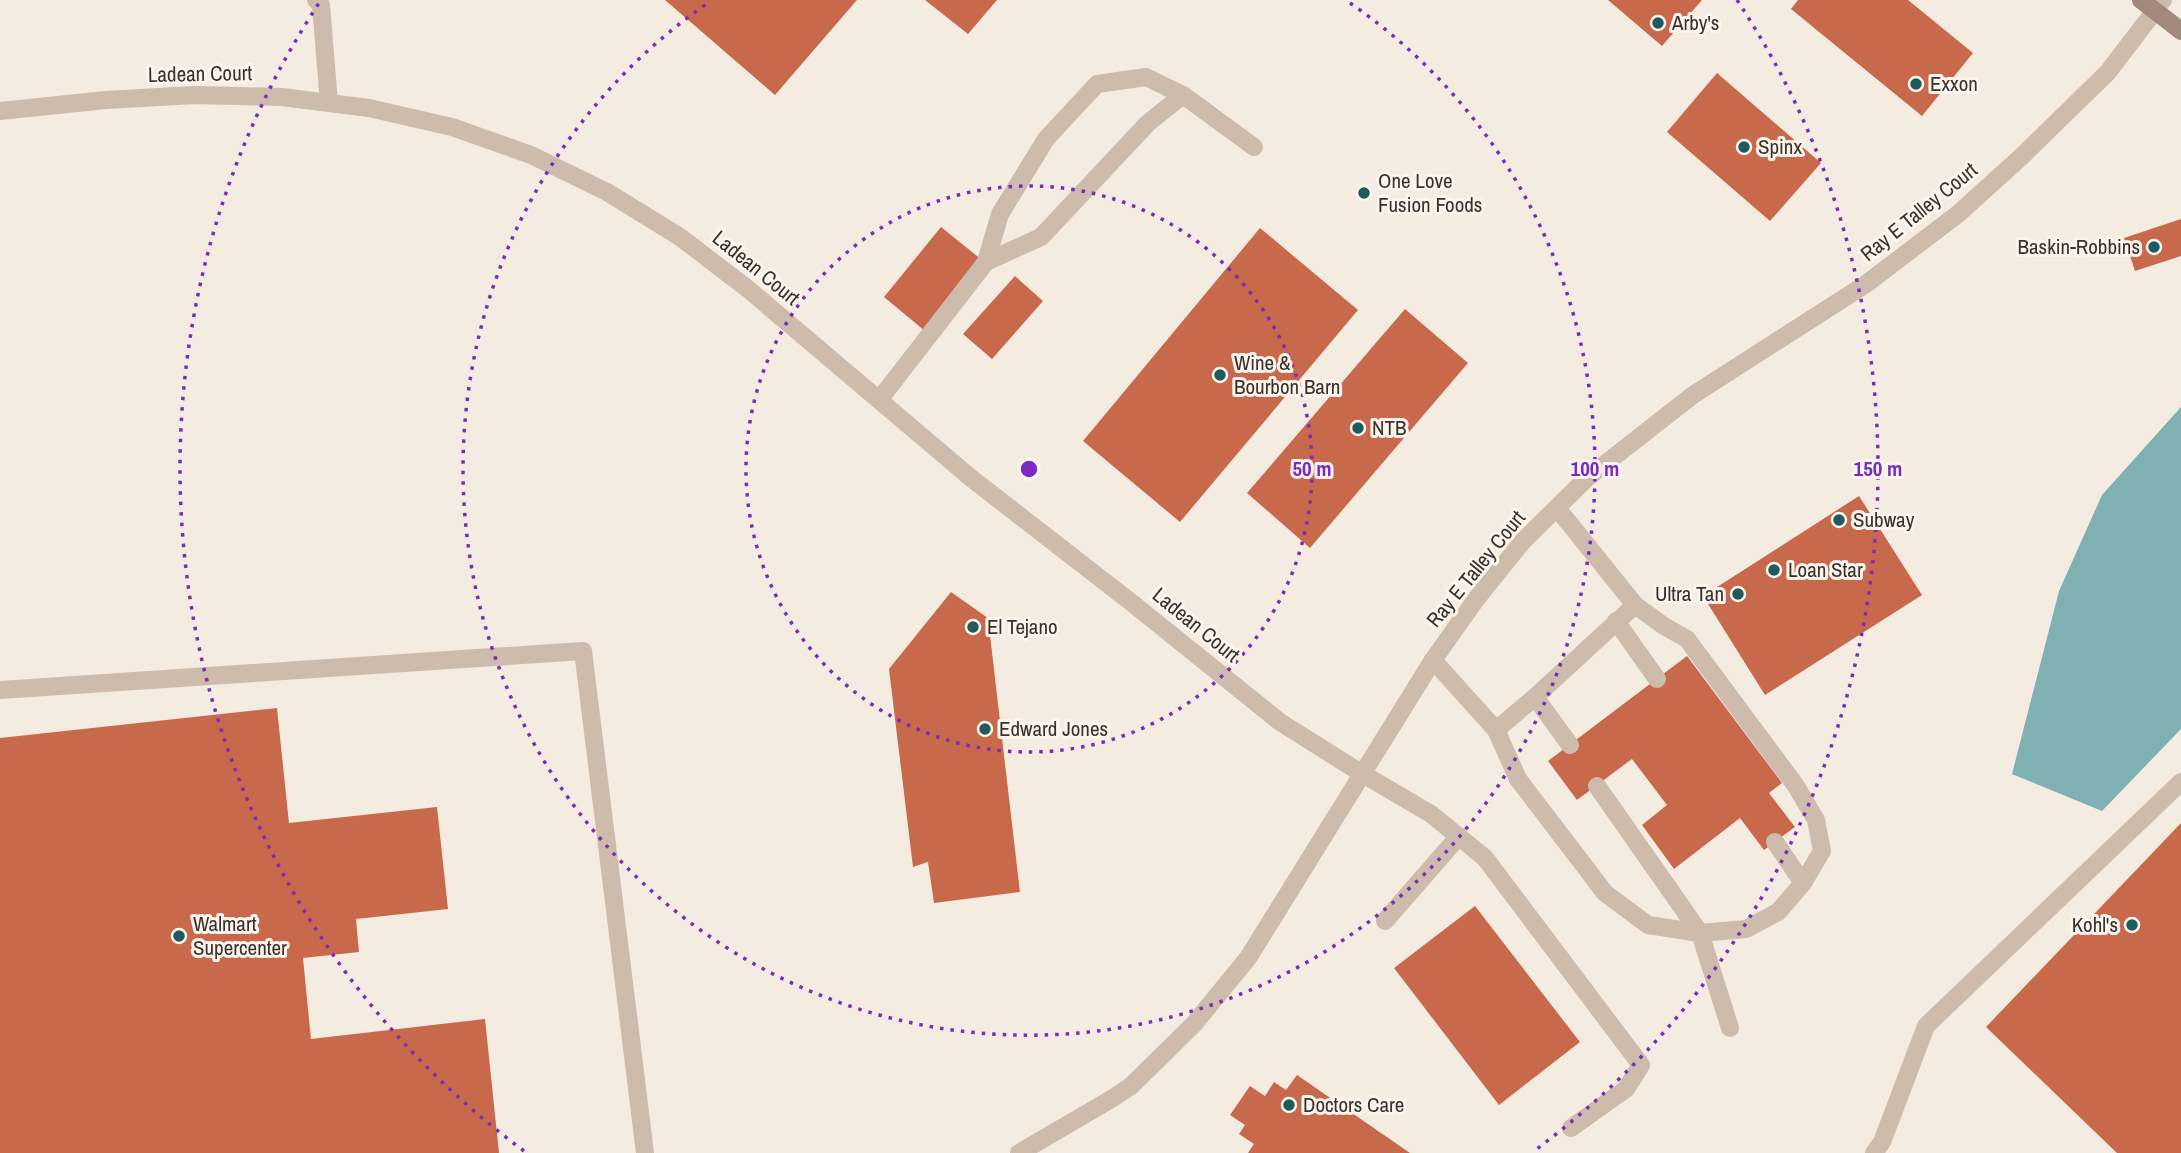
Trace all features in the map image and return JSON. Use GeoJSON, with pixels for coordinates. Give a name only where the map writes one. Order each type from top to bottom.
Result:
{"type":"FeatureCollection","features":[{"type":"Feature","properties":{"kind":"main road"},"geometry":{"type":"LineString","coordinates":[[2153,4],[2181,31]]}},
{"type":"Feature","properties":{"kind":"street"},"geometry":{"type":"LineString","coordinates":[[316,0],[321,5],[329,103]]}},
{"type":"Feature","properties":{"kind":"street","name":"Ray E Talley Court"},"geometry":{"type":"LineString","coordinates":[[1019,1153],[1131,1086],[1194,1024],[1248,958],[1433,660],[1522,541],[1587,478],[1692,395],[1866,284],[1958,214],[2108,72],[2153,4]]}},
{"type":"Feature","properties":{"kind":"street"},"geometry":{"type":"LineString","coordinates":[[879,400],[986,262],[1000,214],[1046,139],[1097,84],[1146,77],[1183,95],[1254,147]]}},
{"type":"Feature","properties":{"kind":"street","name":"Ladean Court"},"geometry":{"type":"LineString","coordinates":[[0,111],[106,100],[194,95],[282,97],[369,108],[452,127],[531,155],[607,192],[680,237],[729,274],[971,478],[1143,611],[1280,722],[1431,814],[1485,858],[1641,1065],[1626,1089],[1571,1128]]}},
{"type":"Feature","properties":{"kind":"street"},"geometry":{"type":"LineString","coordinates":[[986,262],[1041,237],[1148,123],[1183,95]]}},
{"type":"Feature","properties":{"kind":"street"},"geometry":{"type":"LineString","coordinates":[[1433,660],[1496,730],[1518,779],[1605,893],[1648,925],[1700,933],[1746,929],[1778,912],[1803,883],[1822,851],[1816,820],[1796,786],[1687,639],[1635,606],[1557,508]]}},
{"type":"Feature","properties":{"kind":"street"},"geometry":{"type":"LineString","coordinates":[[1496,730],[1635,606]]}},
{"type":"Feature","properties":{"kind":"street"},"geometry":{"type":"LineString","coordinates":[[1616,621],[1657,679]]}},
{"type":"Feature","properties":{"kind":"street"},"geometry":{"type":"LineString","coordinates":[[0,690],[583,651],[645,1153]]}},
{"type":"Feature","properties":{"kind":"street"},"geometry":{"type":"LineString","coordinates":[[1535,697],[1570,745]]}},
{"type":"Feature","properties":{"kind":"street"},"geometry":{"type":"LineString","coordinates":[[1874,1153],[1882,1142],[1926,1026],[2181,782]]}},
{"type":"Feature","properties":{"kind":"street"},"geometry":{"type":"LineString","coordinates":[[1597,786],[1700,933],[1730,1028]]}},
{"type":"Feature","properties":{"kind":"street"},"geometry":{"type":"LineString","coordinates":[[1385,921],[1459,836]]}},
{"type":"Feature","properties":{"kind":"street"},"geometry":{"type":"LineString","coordinates":[[1775,842],[1803,883]]}},
{"type":"Feature","properties":{"kind":"water"},"geometry":{"type":"Polygon","coordinates":[[[2181,407],[2181,729],[2102,811],[2012,774],[2059,591],[2102,495],[2181,407]]]}},
{"type":"Feature","properties":{"kind":"building"},"geometry":{"type":"Polygon","coordinates":[[[665,0],[857,0],[775,95],[665,0]]]}},
{"type":"Feature","properties":{"kind":"building"},"geometry":{"type":"Polygon","coordinates":[[[925,0],[997,0],[968,34],[925,0]]]}},
{"type":"Feature","properties":{"kind":"building","name":"Arby's"},"geometry":{"type":"Polygon","coordinates":[[[1608,0],[1702,0],[1662,46],[1608,0]]]}},
{"type":"Feature","properties":{"kind":"building","name":"Exxon"},"geometry":{"type":"Polygon","coordinates":[[[1798,0],[1908,0],[1973,53],[1922,116],[1791,9],[1798,0]]]}},
{"type":"Feature","properties":{"kind":"building","name":"Spinx"},"geometry":{"type":"Polygon","coordinates":[[[1717,73],[1821,163],[1770,221],[1667,132],[1717,73]]]}},
{"type":"Feature","properties":{"kind":"building","name":"Baskin-Robbins"},"geometry":{"type":"Polygon","coordinates":[[[2181,219],[2181,256],[2135,271],[2124,238],[2181,219]]]}},
{"type":"Feature","properties":{"kind":"building"},"geometry":{"type":"Polygon","coordinates":[[[941,227],[982,260],[925,331],[884,297],[941,227]]]}},
{"type":"Feature","properties":{"kind":"building","name":"Wine & Bourbon Barn"},"geometry":{"type":"Polygon","coordinates":[[[1260,228],[1358,310],[1180,522],[1083,441],[1260,228]]]}},
{"type":"Feature","properties":{"kind":"building"},"geometry":{"type":"Polygon","coordinates":[[[1015,276],[1043,301],[992,359],[963,334],[1015,276]]]}},
{"type":"Feature","properties":{"kind":"building","name":"NTB"},"geometry":{"type":"Polygon","coordinates":[[[1405,309],[1468,363],[1310,548],[1247,493],[1405,309]]]}},
{"type":"Feature","properties":{"kind":"building"},"geometry":{"type":"Polygon","coordinates":[[[1859,496],[1922,595],[1765,695],[1703,596],[1859,496]]]}},
{"type":"Feature","properties":{"kind":"building"},"geometry":{"type":"Polygon","coordinates":[[[951,592],[988,618],[1020,892],[934,903],[928,862],[913,867],[889,669],[951,592]]]}},
{"type":"Feature","properties":{"kind":"building"},"geometry":{"type":"Polygon","coordinates":[[[1687,656],[1782,783],[1769,793],[1795,827],[1764,850],[1740,818],[1674,869],[1642,825],[1667,805],[1632,759],[1577,800],[1548,761],[1687,656]]]}},
{"type":"Feature","properties":{"kind":"building","name":"Walmart Supercenter"},"geometry":{"type":"Polygon","coordinates":[[[277,708],[289,823],[437,807],[448,909],[356,919],[359,952],[303,958],[311,1039],[485,1019],[499,1153],[0,1153],[0,738],[277,708]]]}},
{"type":"Feature","properties":{"kind":"building","name":"Kohl's"},"geometry":{"type":"Polygon","coordinates":[[[2181,823],[2181,1153],[2117,1153],[1986,1027],[2181,823]]]}},
{"type":"Feature","properties":{"kind":"building"},"geometry":{"type":"Polygon","coordinates":[[[1475,906],[1580,1042],[1499,1105],[1394,968],[1475,906]]]}},
{"type":"Feature","properties":{"kind":"building","name":"Doctors Care"},"geometry":{"type":"Polygon","coordinates":[[[1297,1075],[1410,1153],[1248,1153],[1254,1144],[1239,1134],[1245,1125],[1230,1115],[1250,1086],[1265,1096],[1274,1082],[1286,1090],[1297,1075]]]}},
{"type":"Feature","properties":{"kind":"place","name":"Arby's"},"geometry":{"type":"Point","coordinates":[1658,23]}},
{"type":"Feature","properties":{"kind":"place","name":"Exxon"},"geometry":{"type":"Point","coordinates":[1916,84]}},
{"type":"Feature","properties":{"kind":"place","name":"Spinx"},"geometry":{"type":"Point","coordinates":[1744,147]}},
{"type":"Feature","properties":{"kind":"place","name":"One Love Fusion Foods"},"geometry":{"type":"Point","coordinates":[1364,193]}},
{"type":"Feature","properties":{"kind":"place","name":"Baskin-Robbins"},"geometry":{"type":"Point","coordinates":[2154,247]}},
{"type":"Feature","properties":{"kind":"place","name":"Wine & Bourbon Barn"},"geometry":{"type":"Point","coordinates":[1220,375]}},
{"type":"Feature","properties":{"kind":"place","name":"NTB"},"geometry":{"type":"Point","coordinates":[1358,428]}},
{"type":"Feature","properties":{"kind":"place","name":"Subway"},"geometry":{"type":"Point","coordinates":[1839,520]}},
{"type":"Feature","properties":{"kind":"place","name":"Loan Star"},"geometry":{"type":"Point","coordinates":[1774,570]}},
{"type":"Feature","properties":{"kind":"place","name":"Ultra Tan"},"geometry":{"type":"Point","coordinates":[1738,594]}},
{"type":"Feature","properties":{"kind":"place","name":"El Tejano"},"geometry":{"type":"Point","coordinates":[973,627]}},
{"type":"Feature","properties":{"kind":"place","name":"Edward Jones"},"geometry":{"type":"Point","coordinates":[985,729]}},
{"type":"Feature","properties":{"kind":"place","name":"Kohl's"},"geometry":{"type":"Point","coordinates":[2132,925]}},
{"type":"Feature","properties":{"kind":"place","name":"Walmart Supercenter"},"geometry":{"type":"Point","coordinates":[179,936]}},
{"type":"Feature","properties":{"kind":"place","name":"Doctors Care"},"geometry":{"type":"Point","coordinates":[1289,1105]}}]}
